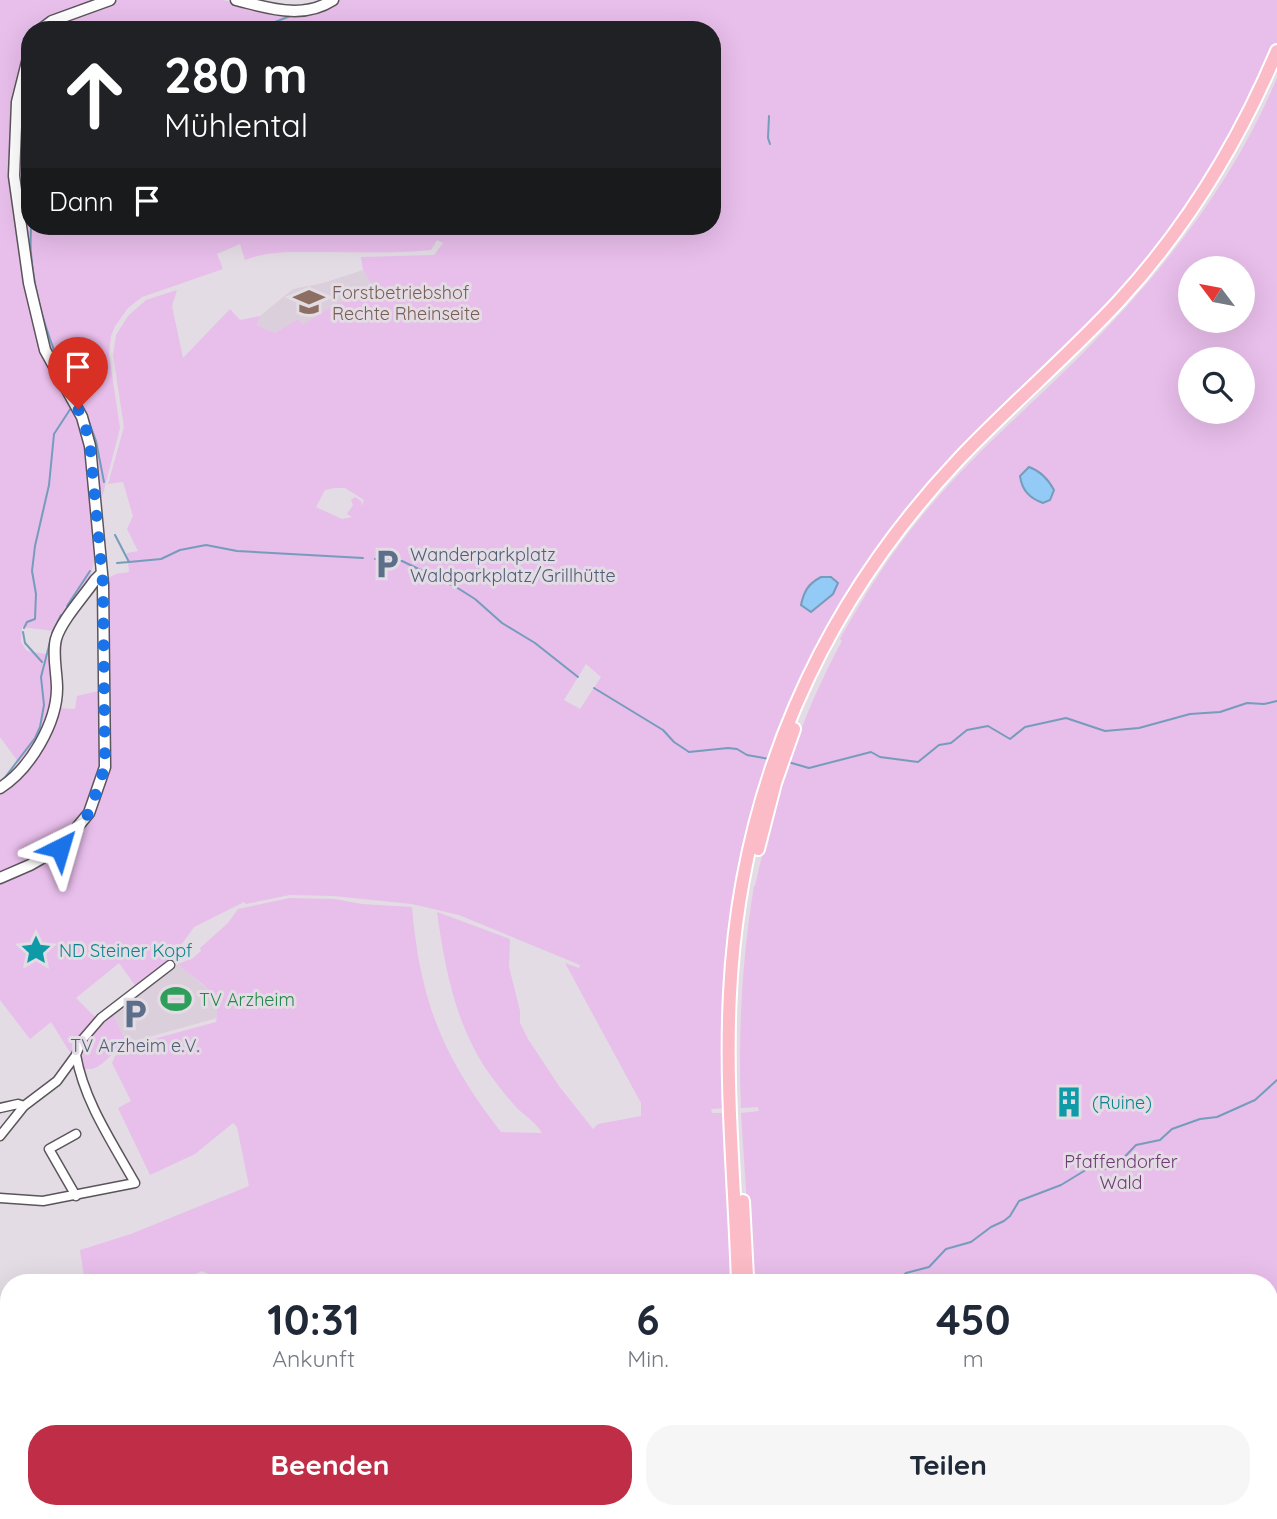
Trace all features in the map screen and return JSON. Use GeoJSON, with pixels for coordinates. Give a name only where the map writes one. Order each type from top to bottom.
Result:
{"type":"FeatureCollection","features":[{"type":"Feature","properties":{"kind":"highway"},"geometry":{"type":"LineString","coordinates":[[746,1274],[742,1251],[737,1040],[747,877],[784,758],[830,641],[877,558],[932,489],[976,441],[1096,326],[1167,244],[1227,155],[1277,51]]}},
{"type":"Feature","properties":{"kind":"highway"},"geometry":{"type":"LineString","coordinates":[[830,641],[884,562],[944,486],[1102,331],[1152,278],[1217,187],[1253,123],[1277,72]]}},
{"type":"Feature","properties":{"kind":"highway"},"geometry":{"type":"LineString","coordinates":[[739,1274],[742,1251]]}},
{"type":"Feature","properties":{"kind":"street"},"geometry":{"type":"LineString","coordinates":[[52,21],[110,0]]}},
{"type":"Feature","properties":{"kind":"street"},"geometry":{"type":"LineString","coordinates":[[236,0],[289,12],[309,10],[333,0]]}},
{"type":"Feature","properties":{"kind":"street"},"geometry":{"type":"LineString","coordinates":[[21,89],[14,163],[21,225]]}},
{"type":"Feature","properties":{"kind":"street"},"geometry":{"type":"LineString","coordinates":[[0,878],[60,848],[89,813],[105,767],[102,573],[87,432],[82,417],[45,350],[31,296],[22,235]]}},
{"type":"Feature","properties":{"kind":"street"},"geometry":{"type":"LineString","coordinates":[[0,788],[23,765],[47,730],[57,698],[57,636],[94,580],[102,573]]}},
{"type":"Feature","properties":{"kind":"street"},"geometry":{"type":"LineString","coordinates":[[0,1136],[23,1105],[55,1083],[76,1055],[82,1040],[101,1018],[170,965]]}},
{"type":"Feature","properties":{"kind":"street"},"geometry":{"type":"LineString","coordinates":[[0,1198],[43,1201],[135,1183],[91,1103],[81,1079],[76,1055]]}},
{"type":"Feature","properties":{"kind":"street"},"geometry":{"type":"LineString","coordinates":[[0,1108],[23,1105]]}},
{"type":"Feature","properties":{"kind":"street"},"geometry":{"type":"LineString","coordinates":[[76,1134],[48,1149],[76,1196]]}},
{"type":"Feature","properties":{"kind":"shaded area","name":"Forstbetriebshof Rechte Rheinseite"},"geometry":{"type":"Polygon","coordinates":[[[363,270],[375,290],[335,304],[303,326],[298,319],[275,333],[257,325],[260,316],[293,289],[363,270]]]}},
{"type":"Feature","properties":{"kind":"shaded area"},"geometry":{"type":"Polygon","coordinates":[[[178,964],[212,993],[219,1008],[217,1018],[127,1043],[112,1012],[178,964]]]}},
{"type":"Feature","properties":{"kind":"green space"},"geometry":{"type":"Polygon","coordinates":[[[0,0],[102,0],[56,21],[21,21],[21,78],[15,103],[11,171],[44,356],[79,418],[88,451],[96,552],[90,579],[54,631],[22,627],[21,642],[27,651],[52,655],[52,707],[42,732],[19,763],[0,737],[0,0]]]}},
{"type":"Feature","properties":{"kind":"green space"},"geometry":{"type":"Polygon","coordinates":[[[115,0],[223,0],[287,15],[336,0],[1277,0],[1277,45],[1239,129],[1148,265],[961,454],[825,632],[783,723],[762,784],[737,882],[728,1108],[711,1109],[712,1113],[729,1113],[733,1274],[208,1274],[202,1271],[196,1274],[84,1274],[80,1250],[131,1234],[249,1186],[237,1127],[233,1123],[195,1154],[150,1175],[118,1108],[131,1101],[112,1063],[115,1056],[128,1046],[216,1022],[216,1002],[212,995],[178,964],[193,958],[201,951],[200,948],[228,923],[238,909],[290,898],[334,899],[362,904],[412,907],[421,972],[428,1000],[449,1053],[501,1132],[542,1133],[498,1085],[469,1038],[448,976],[437,912],[510,939],[509,967],[520,1011],[520,1023],[559,1086],[593,1129],[598,1124],[641,1116],[641,1103],[565,963],[579,968],[580,965],[459,915],[412,904],[334,896],[290,895],[246,904],[244,902],[194,927],[169,962],[137,988],[119,963],[76,998],[96,1018],[78,1040],[71,1054],[51,1022],[30,1039],[0,1000],[0,883],[63,854],[80,836],[93,816],[109,766],[108,578],[129,572],[127,553],[138,551],[127,529],[133,516],[123,482],[108,484],[124,427],[113,355],[116,335],[128,316],[146,300],[177,290],[172,306],[183,358],[230,309],[240,320],[260,316],[257,325],[275,333],[298,319],[303,325],[335,304],[375,290],[363,270],[361,257],[434,255],[443,243],[437,240],[431,250],[289,252],[245,260],[240,244],[217,254],[223,269],[142,297],[128,308],[111,336],[109,354],[120,428],[98,504],[94,448],[50,353],[34,289],[27,235],[721,235],[721,21],[62,21],[115,0]],[[334,488],[325,490],[316,507],[342,519],[352,517],[347,514],[353,505],[351,500],[355,497],[361,501],[362,506],[364,500],[345,488],[334,488]],[[586,664],[564,700],[580,709],[601,677],[586,664]]]}},
{"type":"Feature","properties":{"kind":"green space","name":"Pfaffendorfer Wald"},"geometry":{"type":"Polygon","coordinates":[[[1277,78],[1277,1274],[751,1274],[741,1113],[759,1111],[758,1107],[741,1108],[744,969],[754,886],[780,791],[813,700],[842,641],[840,639],[868,591],[910,530],[977,455],[1056,380],[1135,297],[1190,229],[1215,193],[1259,118],[1277,78]]]}},
{"type":"Feature","properties":{"kind":"green space"},"geometry":{"type":"Polygon","coordinates":[[[21,98],[21,192],[18,170],[21,98]]]}},
{"type":"Feature","properties":{"kind":"green space"},"geometry":{"type":"Polygon","coordinates":[[[103,690],[102,766],[86,811],[56,844],[39,856],[0,874],[0,793],[7,788],[59,708],[75,709],[77,696],[103,690]]]}},
{"type":"Feature","properties":{"kind":"green space"},"geometry":{"type":"Polygon","coordinates":[[[112,1012],[127,1043],[102,1064],[83,1069],[85,1044],[112,1012]]]}},
{"type":"Feature","properties":{"kind":"water"},"geometry":{"type":"Polygon","coordinates":[[[1029,467],[1041,473],[1052,486],[1054,490],[1050,500],[1043,503],[1038,501],[1024,489],[1020,476],[1029,467]]]}},
{"type":"Feature","properties":{"kind":"water"},"geometry":{"type":"Polygon","coordinates":[[[821,577],[831,577],[838,583],[833,594],[811,612],[801,605],[802,600],[810,585],[821,577]]]}},
{"type":"Feature","properties":{"kind":"waterway"},"geometry":{"type":"LineString","coordinates":[[277,21],[293,15]]}},
{"type":"Feature","properties":{"kind":"waterway"},"geometry":{"type":"LineString","coordinates":[[769,116],[770,144]]}},
{"type":"Feature","properties":{"kind":"waterway"},"geometry":{"type":"LineString","coordinates":[[31,235],[38,299],[64,374]]}},
{"type":"Feature","properties":{"kind":"waterway"},"geometry":{"type":"LineString","coordinates":[[24,628],[27,622],[35,619],[36,594],[32,571],[49,485],[54,434],[71,408]]}},
{"type":"Feature","properties":{"kind":"waterway"},"geometry":{"type":"LineString","coordinates":[[88,419],[96,441],[104,482]]}},
{"type":"Feature","properties":{"kind":"waterway"},"geometry":{"type":"LineString","coordinates":[[115,535],[129,562],[117,563]]}},
{"type":"Feature","properties":{"kind":"waterway"},"geometry":{"type":"LineString","coordinates":[[129,562],[161,559],[180,550],[206,545],[237,551],[363,558]]}},
{"type":"Feature","properties":{"kind":"waterway"},"geometry":{"type":"LineString","coordinates":[[375,559],[402,561],[456,587],[578,677]]}},
{"type":"Feature","properties":{"kind":"waterway"},"geometry":{"type":"LineString","coordinates":[[67,606],[90,571]]}},
{"type":"Feature","properties":{"kind":"waterway"},"geometry":{"type":"LineString","coordinates":[[52,633],[61,615]]}},
{"type":"Feature","properties":{"kind":"waterway"},"geometry":{"type":"LineString","coordinates":[[23,632],[25,643],[42,662]]}},
{"type":"Feature","properties":{"kind":"waterway"},"geometry":{"type":"LineString","coordinates":[[3,780],[35,738],[40,727],[44,705],[41,677],[51,638]]}},
{"type":"Feature","properties":{"kind":"waterway"},"geometry":{"type":"LineString","coordinates":[[594,688],[663,730],[689,752],[728,748],[769,759]]}},
{"type":"Feature","properties":{"kind":"waterway"},"geometry":{"type":"LineString","coordinates":[[788,762],[809,768],[871,752],[880,757],[918,762],[939,745],[951,743],[967,730],[988,726],[1010,739],[1025,727],[1066,718],[1105,731],[1139,728],[1190,714],[1220,712],[1247,703],[1264,704],[1277,701]]}},
{"type":"Feature","properties":{"kind":"waterway"},"geometry":{"type":"LineString","coordinates":[[905,1274],[929,1267],[946,1249],[971,1242],[1004,1221],[1019,1201],[1061,1185],[1089,1168],[1113,1169],[1136,1145],[1160,1140],[1172,1129],[1200,1119],[1217,1117],[1255,1100],[1277,1080]]}},
{"type":"Feature","properties":{"kind":"place","name":"Forstbetriebshof Rechte Rheinseite"},"geometry":{"type":"Point","coordinates":[309,302]}},
{"type":"Feature","properties":{"kind":"place","name":"Wanderparkplatz Waldparkplatz/Grillhütte"},"geometry":{"type":"Point","coordinates":[387,564]}},
{"type":"Feature","properties":{"kind":"place","name":"ND Steiner Kopf"},"geometry":{"type":"Point","coordinates":[36,950]}},
{"type":"Feature","properties":{"kind":"place","name":"TV Arzheim"},"geometry":{"type":"Point","coordinates":[176,999]}},
{"type":"Feature","properties":{"kind":"place","name":"TV Arzheim e.V."},"geometry":{"type":"Point","coordinates":[135,1014]}},
{"type":"Feature","properties":{"kind":"place","name":"(Ruine)"},"geometry":{"type":"Point","coordinates":[1069,1102]}},
{"type":"Feature","properties":{"kind":"route"},"geometry":{"type":"LineString","coordinates":[[60,848],[89,813],[105,767],[103,584],[90,446],[78,409]]}}]}
